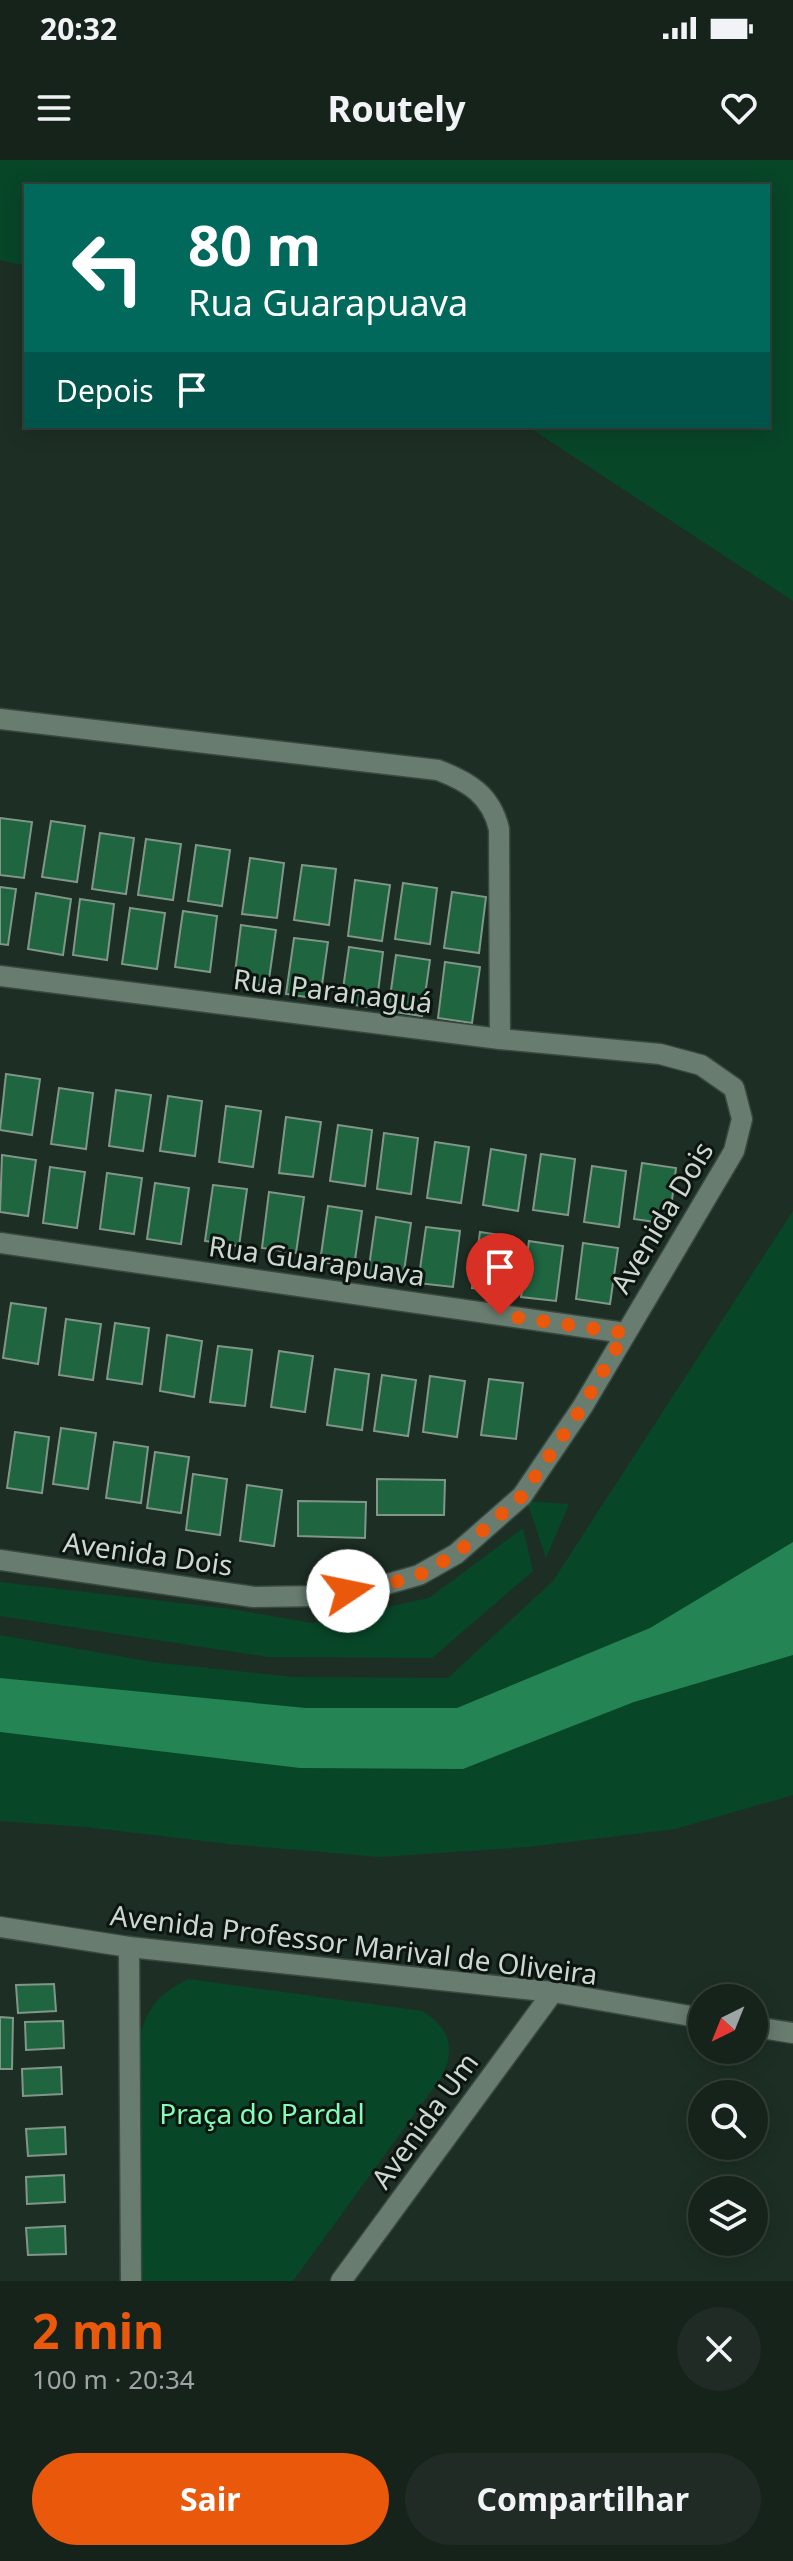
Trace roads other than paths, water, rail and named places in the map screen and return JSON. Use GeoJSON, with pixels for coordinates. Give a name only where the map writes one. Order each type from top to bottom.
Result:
{"type":"FeatureCollection","features":[{"type":"Feature","properties":{"kind":"street"},"geometry":{"type":"LineString","coordinates":[[0,719],[438,770],[480,791],[490,803],[499,829],[500,1039]]}},
{"type":"Feature","properties":{"kind":"street","name":"Rua Paranaguá"},"geometry":{"type":"LineString","coordinates":[[0,976],[500,1039],[660,1054]]}},
{"type":"Feature","properties":{"kind":"street","name":"Avenida Dois"},"geometry":{"type":"LineString","coordinates":[[0,1560],[254,1597],[318,1596],[377,1587],[419,1575],[456,1554],[522,1496],[583,1406],[734,1151],[742,1119],[734,1088],[701,1065],[660,1054]]}},
{"type":"Feature","properties":{"kind":"street","name":"Rua Guarapuava"},"geometry":{"type":"LineString","coordinates":[[0,1243],[625,1333]]}},
{"type":"Feature","properties":{"kind":"street","name":"Avenida Professor Marival de Oliveira"},"geometry":{"type":"LineString","coordinates":[[0,1927],[129,1947],[553,1992],[688,2016]]}},
{"type":"Feature","properties":{"kind":"street"},"geometry":{"type":"LineString","coordinates":[[129,1947],[131,2281]]}},
{"type":"Feature","properties":{"kind":"street","name":"Avenida Um"},"geometry":{"type":"LineString","coordinates":[[341,2281],[553,1992]]}},
{"type":"Feature","properties":{"kind":"street"},"geometry":{"type":"LineString","coordinates":[[768,2029],[793,2033]]}},
{"type":"Feature","properties":{"kind":"park label","name":"Praça do Pardal"},"geometry":{"type":"Point","coordinates":[262,2113]}}]}
